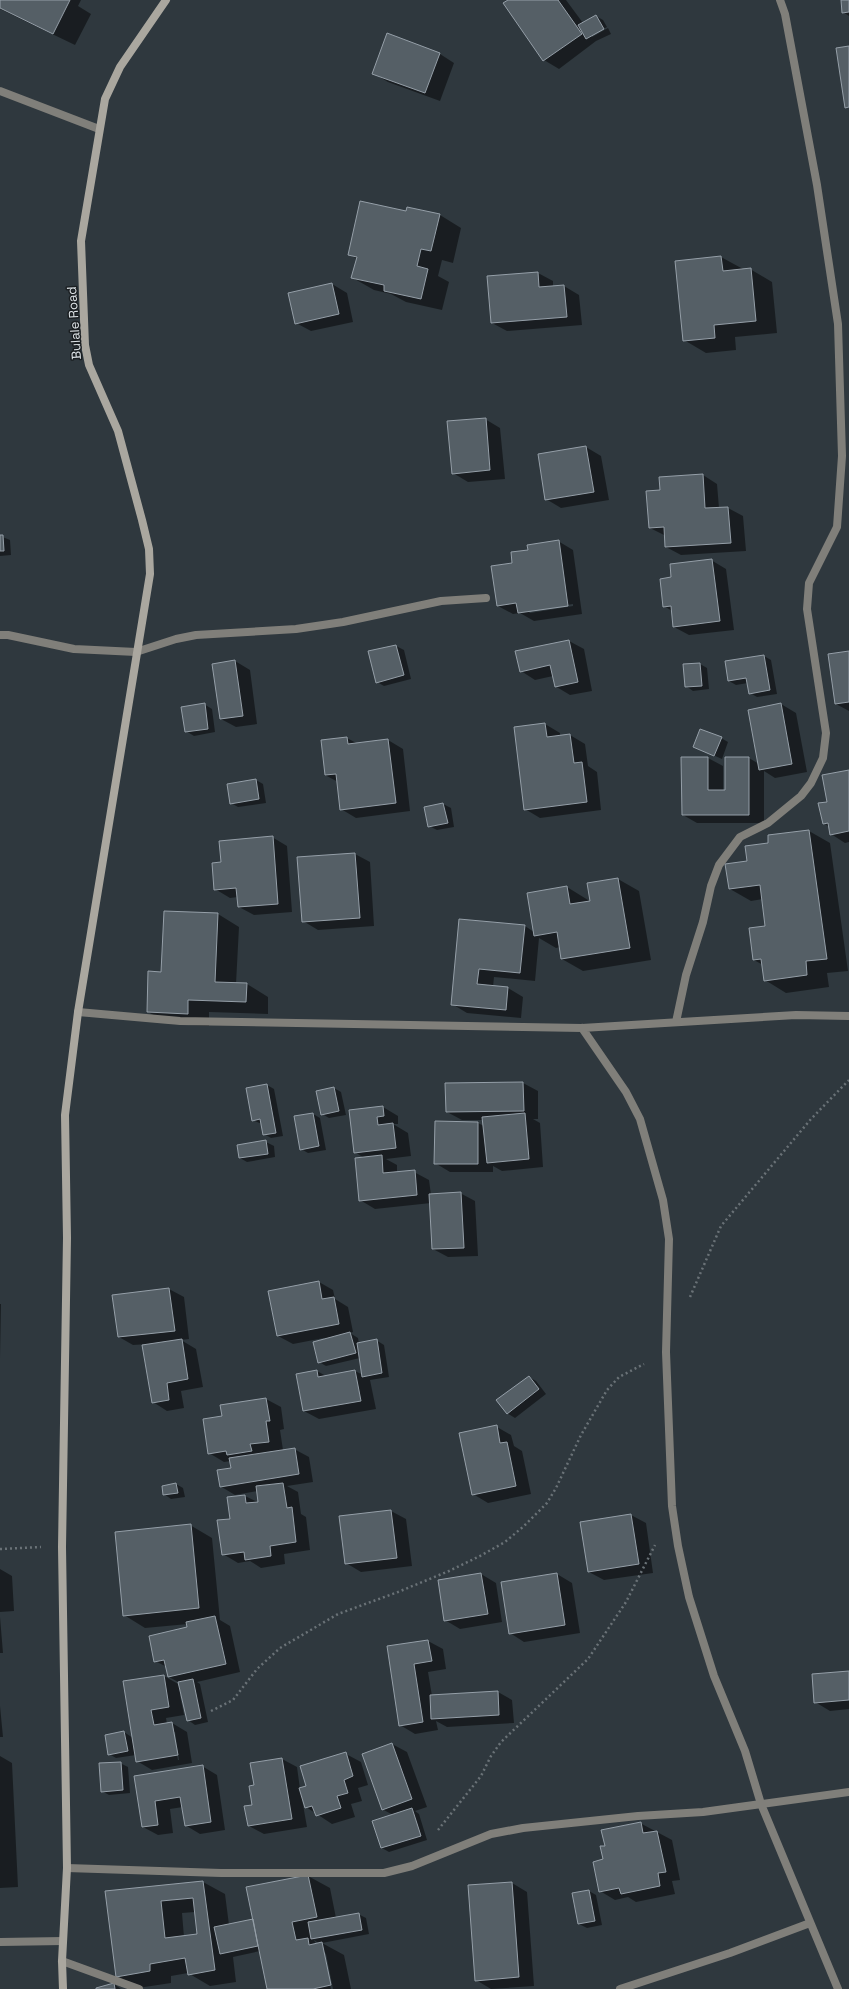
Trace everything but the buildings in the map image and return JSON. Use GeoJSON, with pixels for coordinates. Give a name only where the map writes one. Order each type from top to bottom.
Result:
{"type":"FeatureCollection","features":[{"type":"Feature","properties":{"kind":"street","name":"Bulale Road"},"geometry":{"type":"LineString","coordinates":[[64,1989],[62,1961],[67,1868],[62,1546],[67,1238],[65,1115],[78,1012],[150,574],[149,549],[118,430],[96,386],[89,366],[85,345],[81,240],[105,99],[120,67],[166,0]]}},
{"type":"Feature","properties":{"kind":"street"},"geometry":{"type":"LineString","coordinates":[[676,1022],[686,976],[703,922],[711,886],[719,865],[728,851],[740,838],[768,823],[801,796],[820,767],[826,750],[826,733],[807,609],[807,593],[811,578],[838,527],[842,456],[838,324],[817,185],[785,14],[780,0]]}},
{"type":"Feature","properties":{"kind":"street"},"geometry":{"type":"LineString","coordinates":[[0,91],[99,129]]}},
{"type":"Feature","properties":{"kind":"street"},"geometry":{"type":"LineString","coordinates":[[0,635],[8,635],[74,649],[136,652],[176,639],[196,635],[296,629],[343,622],[441,601],[486,598]]}},
{"type":"Feature","properties":{"kind":"street"},"geometry":{"type":"LineString","coordinates":[[78,1012],[180,1021],[582,1028],[796,1015],[849,1016]]}},
{"type":"Feature","properties":{"kind":"street"},"geometry":{"type":"LineString","coordinates":[[582,1028],[626,1092],[640,1119],[663,1200],[669,1239],[666,1352],[672,1506],[678,1546],[689,1597],[714,1676],[745,1751],[761,1804],[838,1989]]}},
{"type":"Feature","properties":{"kind":"street"},"geometry":{"type":"LineString","coordinates":[[67,1868],[221,1873],[384,1873],[412,1866],[491,1834],[509,1830],[638,1816],[703,1812],[849,1792]]}},
{"type":"Feature","properties":{"kind":"street"},"geometry":{"type":"LineString","coordinates":[[620,1989],[730,1953],[810,1923]]}},
{"type":"Feature","properties":{"kind":"street"},"geometry":{"type":"LineString","coordinates":[[0,1942],[63,1941]]}},
{"type":"Feature","properties":{"kind":"street"},"geometry":{"type":"LineString","coordinates":[[62,1961],[139,1989]]}},
{"type":"Feature","properties":{"kind":"path"},"geometry":{"type":"LineString","coordinates":[[688,1303],[721,1226],[811,1119],[849,1080]]}},
{"type":"Feature","properties":{"kind":"path"},"geometry":{"type":"LineString","coordinates":[[210,1711],[234,1700],[257,1669],[280,1648],[338,1614],[449,1571],[505,1542],[524,1526],[547,1503],[556,1488],[581,1435],[607,1390],[619,1378],[666,1352]]}},
{"type":"Feature","properties":{"kind":"path"},"geometry":{"type":"LineString","coordinates":[[434,1836],[481,1776],[491,1756],[501,1742],[588,1659],[626,1602],[652,1552],[672,1506]]}},
{"type":"Feature","properties":{"kind":"path"},"geometry":{"type":"LineString","coordinates":[[0,1549],[62,1546]]}}]}
